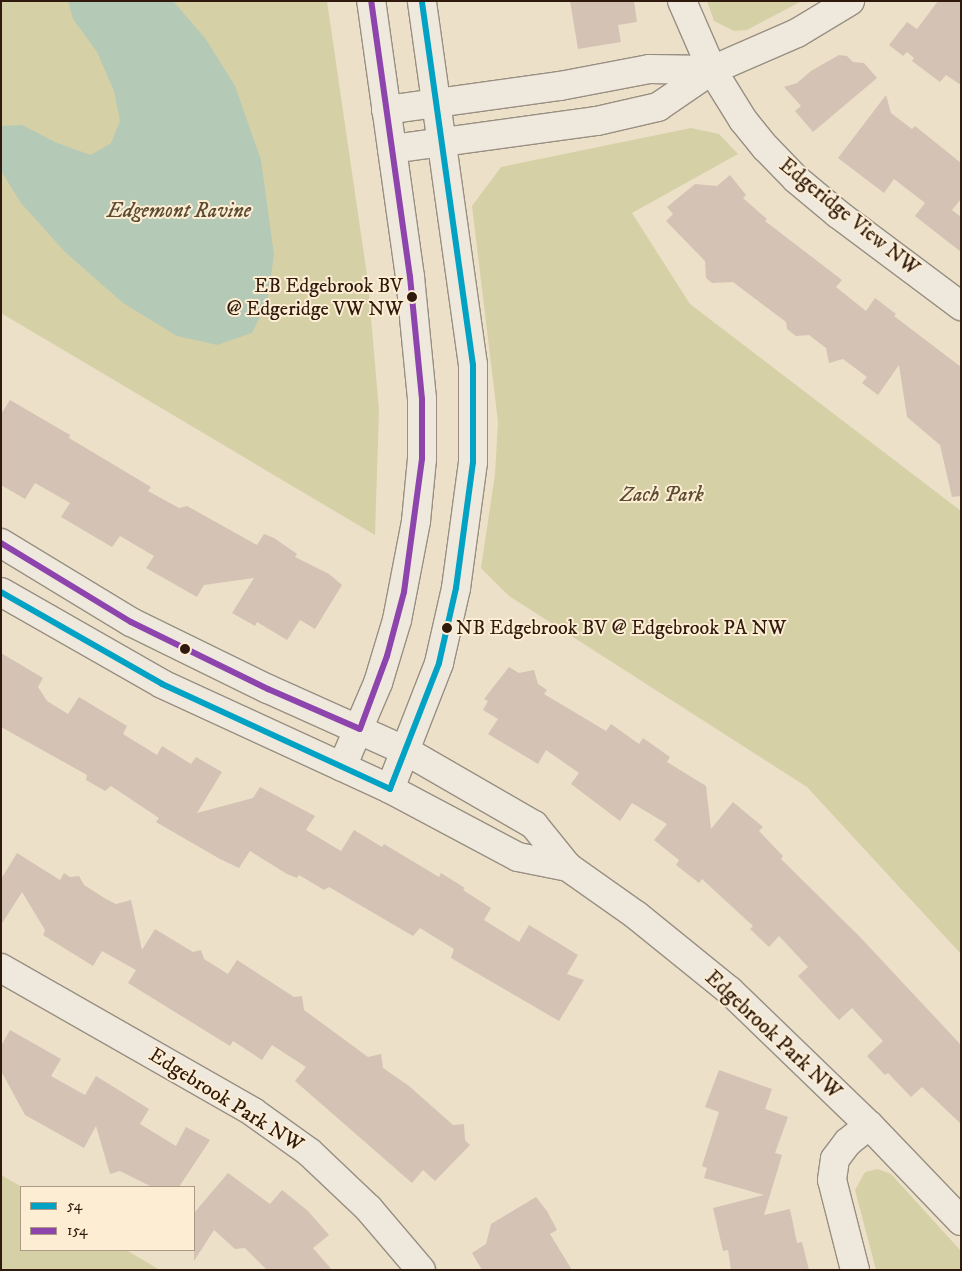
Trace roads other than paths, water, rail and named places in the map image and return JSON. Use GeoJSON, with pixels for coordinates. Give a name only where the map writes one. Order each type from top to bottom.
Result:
{"type":"FeatureCollection","features":[{"type":"Feature","properties":{"kind":"street"},"geometry":{"type":"LineString","coordinates":[[342,767],[360,729],[387,656],[404,592],[416,521],[422,459],[422,399],[411,286],[371,1]]}},
{"type":"Feature","properties":{"kind":"street"},"geometry":{"type":"LineString","coordinates":[[390,789],[396,746],[443,645],[456,588],[473,462],[473,365],[422,1]]}},
{"type":"Feature","properties":{"kind":"street","name":"Edgeridge View NW"},"geometry":{"type":"LineString","coordinates":[[682,1],[712,70],[743,120],[796,179],[961,306]]}},
{"type":"Feature","properties":{"kind":"street"},"geometry":{"type":"LineString","coordinates":[[392,149],[597,121],[658,107],[712,70],[797,33],[850,1]]}},
{"type":"Feature","properties":{"kind":"street"},"geometry":{"type":"LineString","coordinates":[[386,110],[579,83],[649,69],[712,70]]}},
{"type":"Feature","properties":{"kind":"street","name":"Edgebrook Park NW"},"geometry":{"type":"LineString","coordinates":[[1,543],[131,622],[268,689],[396,746],[534,825],[568,867],[636,915],[730,991],[869,1125],[961,1221]]}},
{"type":"Feature","properties":{"kind":"street","name":"Edgebrook Park NW"},"geometry":{"type":"LineString","coordinates":[[1,592],[162,684],[390,789],[518,857],[568,867]]}},
{"type":"Feature","properties":{"kind":"street","name":"Edgebrook Park NW"},"geometry":{"type":"LineString","coordinates":[[1,968],[253,1112],[301,1146],[369,1210],[421,1270]]}},
{"type":"Feature","properties":{"kind":"street"},"geometry":{"type":"LineString","coordinates":[[855,1270],[832,1180],[835,1159],[848,1142],[869,1125]]}},
{"type":"Feature","properties":{"kind":"place","name":"EB Edgebrook BV @ Edgeridge VW NW"},"geometry":{"type":"Point","coordinates":[412,297]}},
{"type":"Feature","properties":{"kind":"place","name":"NB Edgebrook BV @ Edgebrook PA NW"},"geometry":{"type":"Point","coordinates":[447,628]}},
{"type":"Feature","properties":{"kind":"park label","name":"Edgemont Ravine"},"geometry":{"type":"Point","coordinates":[179,211]}},
{"type":"Feature","properties":{"kind":"park label","name":"Zach Park"},"geometry":{"type":"Point","coordinates":[662,495]}}]}
